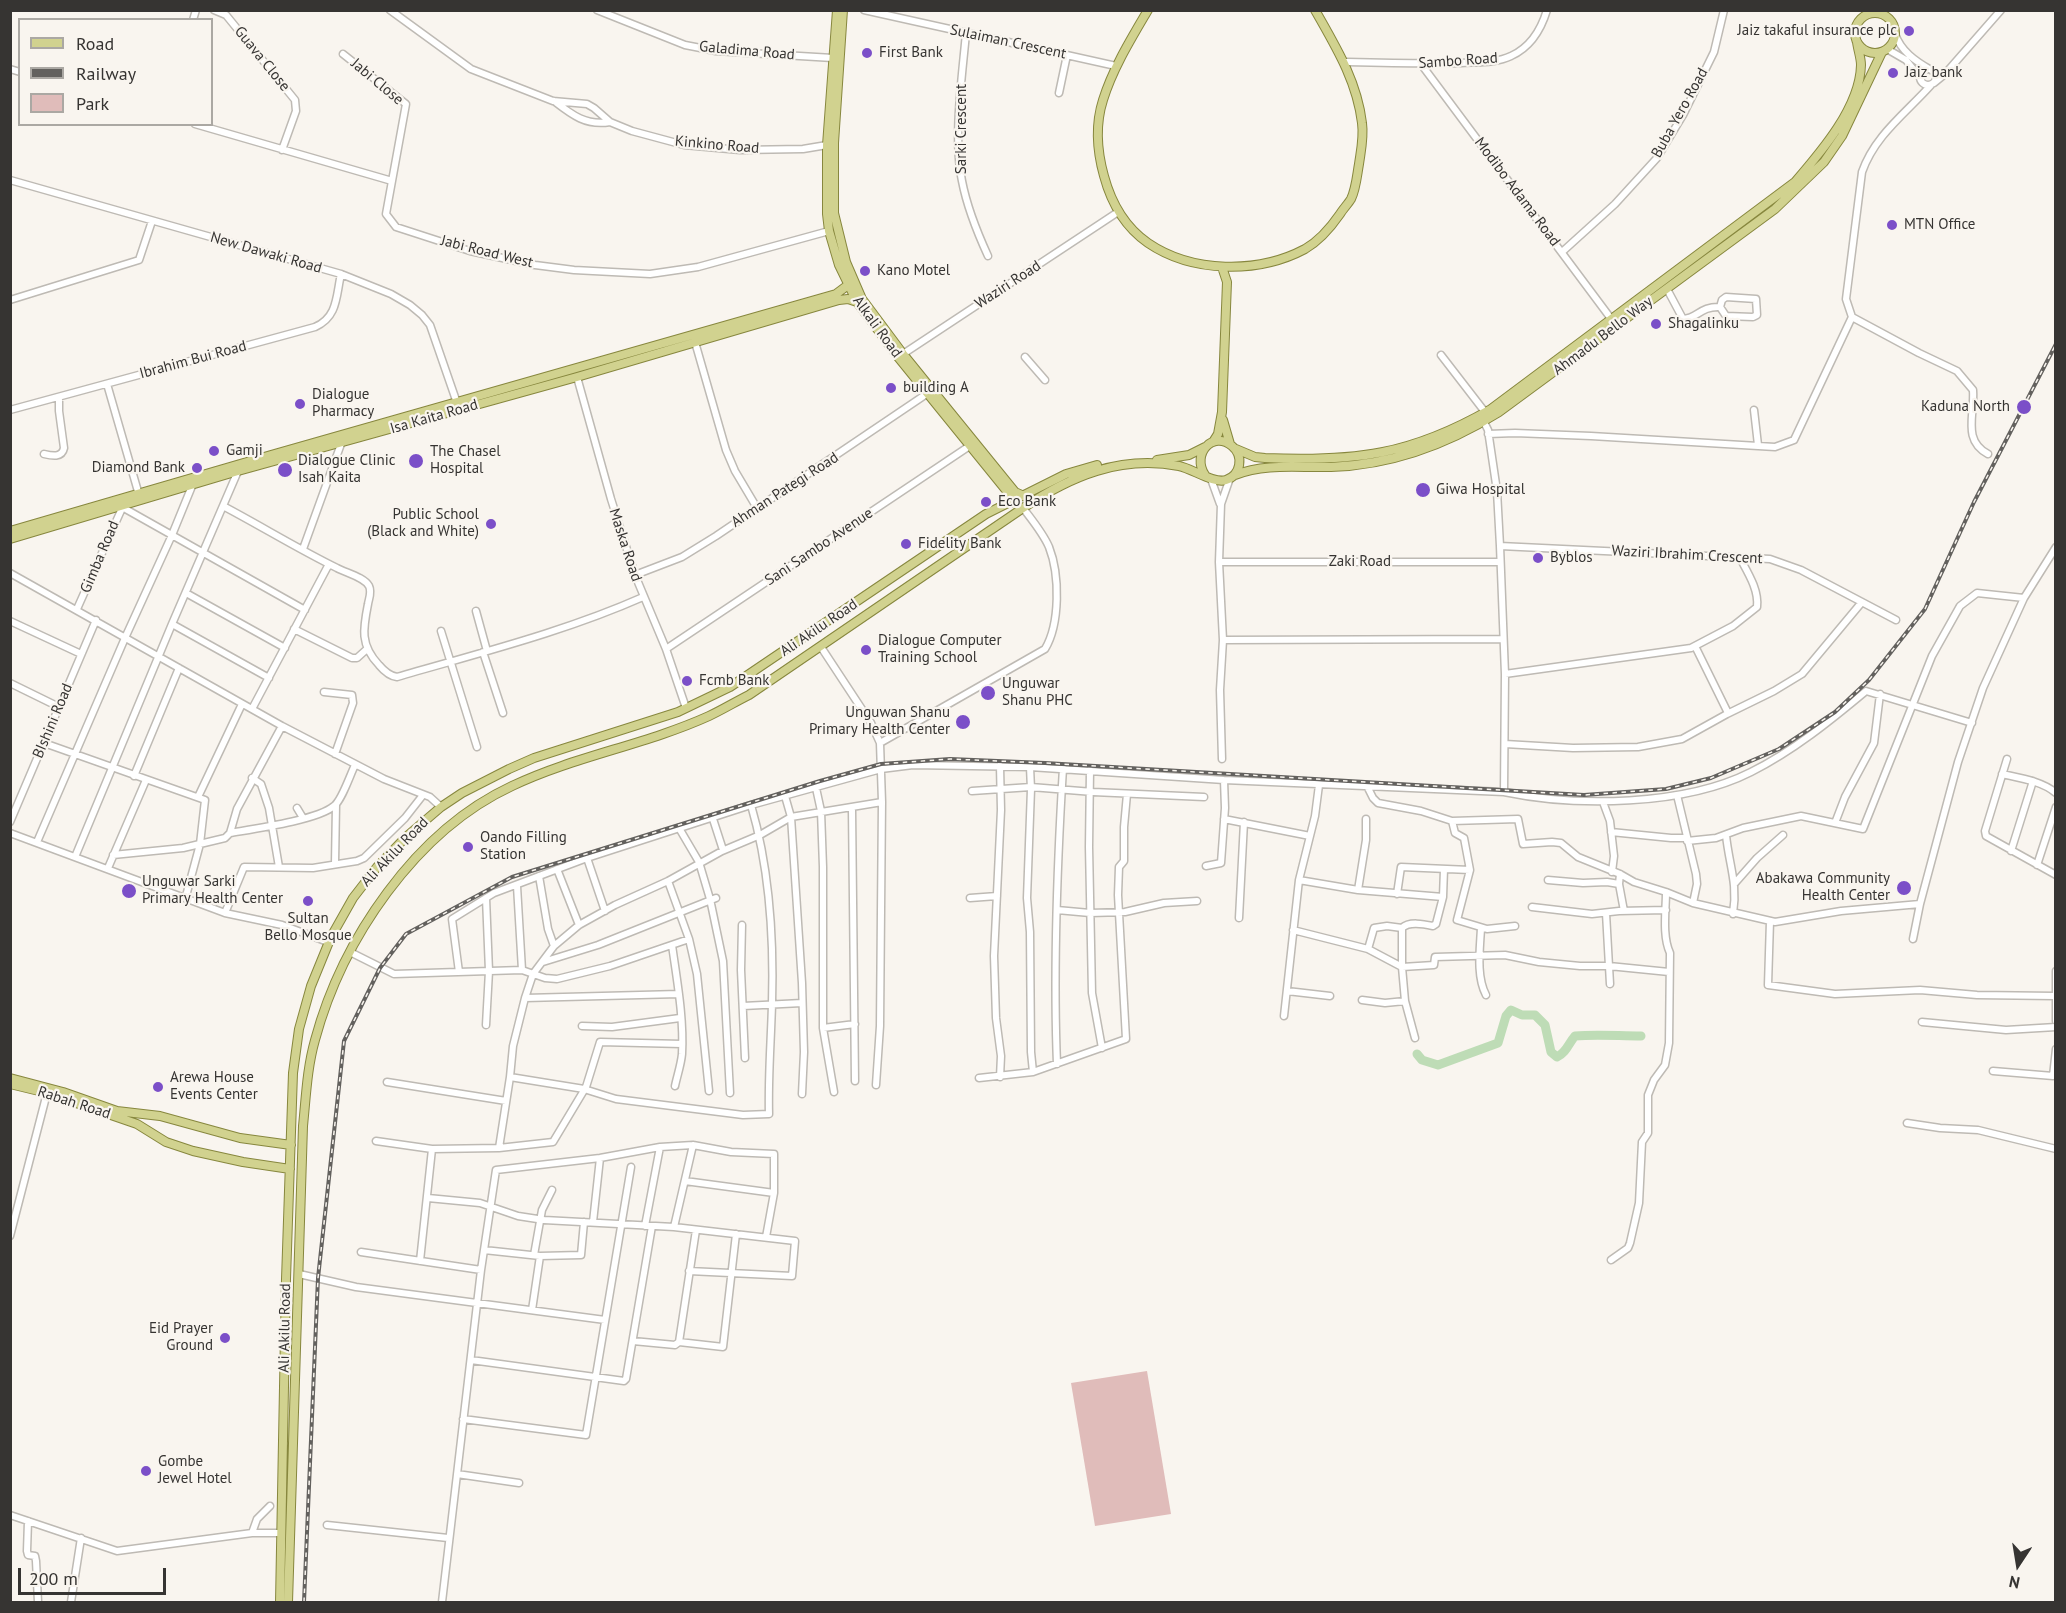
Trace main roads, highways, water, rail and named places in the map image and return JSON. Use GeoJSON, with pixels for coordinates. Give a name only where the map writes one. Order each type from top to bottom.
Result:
{"type":"FeatureCollection","features":[{"type":"Feature","properties":{"kind":"main road","name":"Alkali Road"},"geometry":{"type":"LineString","coordinates":[[837,10],[827,145],[829,231],[839,265],[857,302],[1015,492],[1024,496]]}},
{"type":"Feature","properties":{"kind":"main road","name":"Alkali Road"},"geometry":{"type":"LineString","coordinates":[[843,10],[834,143],[834,213],[836,229],[846,262],[862,299],[901,356],[1010,495],[1011,503]]}},
{"type":"Feature","properties":{"kind":"main road"},"geometry":{"type":"LineString","coordinates":[[1148,10],[1116,66],[1103,101],[1098,128],[1098,153],[1105,182],[1118,212],[1147,242],[1170,255],[1222,267],[1270,263],[1305,248],[1329,229],[1351,199],[1362,146],[1362,124],[1356,91],[1345,62],[1316,10]]}},
{"type":"Feature","properties":{"kind":"main road"},"geometry":{"type":"LineString","coordinates":[[1885,10],[1891,22],[1895,34],[1892,44],[1885,51],[1868,52],[1857,42],[1855,31],[1863,14],[1877,13],[1891,22]]}},
{"type":"Feature","properties":{"kind":"main road","name":"Ahmadu Bello Way"},"geometry":{"type":"LineString","coordinates":[[1232,446],[1255,457],[1347,459],[1424,442],[1485,412],[1795,182],[1831,137],[1857,88],[1861,65],[1857,42]]}},
{"type":"Feature","properties":{"kind":"main road","name":"Ahmadu Bello Way"},"geometry":{"type":"LineString","coordinates":[[1232,477],[1256,468],[1332,467],[1381,461],[1431,447],[1484,422],[1775,209],[1824,162],[1842,136],[1885,51]]}},
{"type":"Feature","properties":{"kind":"main road"},"geometry":{"type":"LineString","coordinates":[[1222,267],[1227,282],[1222,412],[1223,422],[1239,459],[1239,465],[1232,477],[1221,481],[1208,477],[1200,464],[1203,451],[1218,434],[1222,412]]}},
{"type":"Feature","properties":{"kind":"main road"},"geometry":{"type":"LineString","coordinates":[[1227,282],[1234,267]]}},
{"type":"Feature","properties":{"kind":"main road","name":"Isa Kaita Road"},"geometry":{"type":"LineString","coordinates":[[10,539],[139,495],[577,377],[695,342],[836,294],[848,285]]}},
{"type":"Feature","properties":{"kind":"main road","name":"Isa Kaita Road"},"geometry":{"type":"LineString","coordinates":[[10,531],[34,529],[122,507],[192,486],[217,475],[341,444],[457,404],[755,321],[838,300],[848,299],[857,302]]}},
{"type":"Feature","properties":{"kind":"main road"},"geometry":{"type":"LineString","coordinates":[[1210,444],[1219,441],[1232,446]]}},
{"type":"Feature","properties":{"kind":"main road","name":"Ali Akilu Road"},"geometry":{"type":"LineString","coordinates":[[280,1602],[293,1073],[299,1029],[311,986],[328,942],[353,898],[377,867],[406,837],[441,807],[462,793],[509,768],[686,708],[730,687],[986,514],[1045,484],[1084,468],[1121,461],[1179,458],[1210,444]]}},
{"type":"Feature","properties":{"kind":"main road","name":"Ali Akilu Road"},"geometry":{"type":"LineString","coordinates":[[288,1602],[303,1126],[309,1067],[322,1016],[350,952],[405,870],[447,828],[510,786],[709,716],[770,682],[1045,493],[1081,474],[1117,466],[1177,466],[1208,477]]}},
{"type":"Feature","properties":{"kind":"main road","name":"Rabah Road"},"geometry":{"type":"LineString","coordinates":[[10,1078],[117,1110],[160,1116],[240,1138],[291,1144]]}},
{"type":"Feature","properties":{"kind":"main road","name":"Rabah Road"},"geometry":{"type":"LineString","coordinates":[[10,1084],[47,1093],[137,1124],[166,1142],[205,1155],[290,1169]]}},
{"type":"Feature","properties":{"kind":"waterway"},"geometry":{"type":"LineString","coordinates":[[1417,1054],[1422,1060],[1438,1065],[1498,1043],[1506,1016],[1511,1010],[1522,1015],[1535,1015],[1545,1025],[1551,1052],[1557,1057],[1575,1036],[1641,1036]]}},
{"type":"Feature","properties":{"kind":"railway"},"geometry":{"type":"LineString","coordinates":[[304,1602],[318,1278],[344,1041],[380,968],[406,934],[512,877],[881,764],[950,759],[1045,763],[1584,795],[1666,789],[1711,778],[1779,749],[1835,712],[1869,680],[1925,609],[1974,502],[2056,344]]}},
{"type":"Feature","properties":{"kind":"place","name":"Jaiz takaful insurance plc"},"geometry":{"type":"Point","coordinates":[1909,31]}},
{"type":"Feature","properties":{"kind":"place","name":"First Bank"},"geometry":{"type":"Point","coordinates":[867,53]}},
{"type":"Feature","properties":{"kind":"place","name":"Jaiz bank"},"geometry":{"type":"Point","coordinates":[1893,73]}},
{"type":"Feature","properties":{"kind":"place","name":"MTN Office"},"geometry":{"type":"Point","coordinates":[1892,225]}},
{"type":"Feature","properties":{"kind":"place","name":"Kano Motel"},"geometry":{"type":"Point","coordinates":[865,271]}},
{"type":"Feature","properties":{"kind":"place","name":"Shagalinku"},"geometry":{"type":"Point","coordinates":[1656,324]}},
{"type":"Feature","properties":{"kind":"place","name":"building A"},"geometry":{"type":"Point","coordinates":[891,388]}},
{"type":"Feature","properties":{"kind":"place","name":"Dialogue Pharmacy"},"geometry":{"type":"Point","coordinates":[300,404]}},
{"type":"Feature","properties":{"kind":"place","name":"Kaduna North"},"geometry":{"type":"Point","coordinates":[2024,407]}},
{"type":"Feature","properties":{"kind":"place","name":"Gamji"},"geometry":{"type":"Point","coordinates":[214,451]}},
{"type":"Feature","properties":{"kind":"place","name":"The Chasel Hospital"},"geometry":{"type":"Point","coordinates":[416,461]}},
{"type":"Feature","properties":{"kind":"place","name":"Diamond Bank"},"geometry":{"type":"Point","coordinates":[197,468]}},
{"type":"Feature","properties":{"kind":"place","name":"Dialogue Clinic Isah Kaita"},"geometry":{"type":"Point","coordinates":[285,470]}},
{"type":"Feature","properties":{"kind":"place","name":"Giwa Hospital"},"geometry":{"type":"Point","coordinates":[1423,490]}},
{"type":"Feature","properties":{"kind":"place","name":"Eco Bank"},"geometry":{"type":"Point","coordinates":[986,502]}},
{"type":"Feature","properties":{"kind":"place","name":"Public School (Black and White)"},"geometry":{"type":"Point","coordinates":[491,524]}},
{"type":"Feature","properties":{"kind":"place","name":"Fidelity Bank"},"geometry":{"type":"Point","coordinates":[906,544]}},
{"type":"Feature","properties":{"kind":"place","name":"Byblos"},"geometry":{"type":"Point","coordinates":[1538,558]}},
{"type":"Feature","properties":{"kind":"place","name":"Dialogue Computer Training School"},"geometry":{"type":"Point","coordinates":[866,650]}},
{"type":"Feature","properties":{"kind":"place","name":"Fcmb Bank"},"geometry":{"type":"Point","coordinates":[687,681]}},
{"type":"Feature","properties":{"kind":"place","name":"Unguwar Shanu PHC"},"geometry":{"type":"Point","coordinates":[988,693]}},
{"type":"Feature","properties":{"kind":"place","name":"Unguwan Shanu Primary Health Center"},"geometry":{"type":"Point","coordinates":[963,722]}},
{"type":"Feature","properties":{"kind":"place","name":"Oando Filling Station"},"geometry":{"type":"Point","coordinates":[468,847]}},
{"type":"Feature","properties":{"kind":"place","name":"Abakawa Community Health Center"},"geometry":{"type":"Point","coordinates":[1904,888]}},
{"type":"Feature","properties":{"kind":"place","name":"Unguwar Sarki Primary Health Center"},"geometry":{"type":"Point","coordinates":[129,891]}},
{"type":"Feature","properties":{"kind":"place","name":"Sultan Bello Mosque"},"geometry":{"type":"Point","coordinates":[308,901]}},
{"type":"Feature","properties":{"kind":"place","name":"Arewa House Events Center"},"geometry":{"type":"Point","coordinates":[158,1087]}},
{"type":"Feature","properties":{"kind":"place","name":"Eid Prayer Ground"},"geometry":{"type":"Point","coordinates":[225,1338]}},
{"type":"Feature","properties":{"kind":"place","name":"Gombe Jewel Hotel"},"geometry":{"type":"Point","coordinates":[146,1471]}}]}
